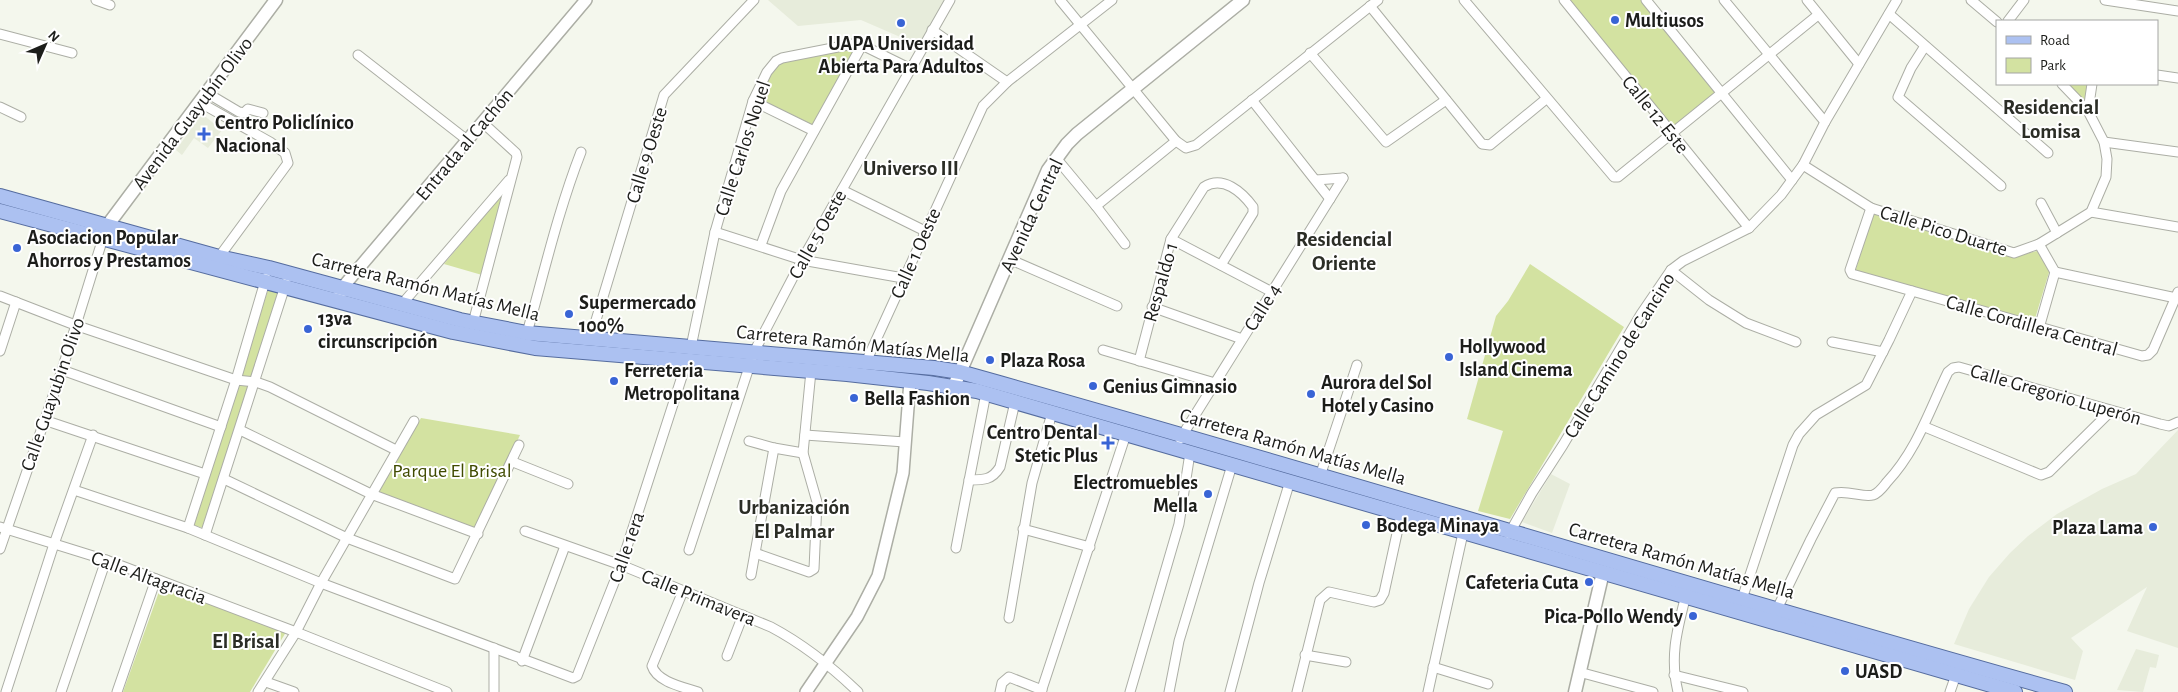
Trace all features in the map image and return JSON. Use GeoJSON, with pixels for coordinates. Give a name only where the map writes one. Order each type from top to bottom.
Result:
{"type":"FeatureCollection","features":[{"type":"Feature","properties":{"kind":"main road","name":"Avenida Guayubín Olivo"},"geometry":{"type":"LineString","coordinates":[[105,232],[276,0]]}},
{"type":"Feature","properties":{"kind":"main road","name":"Avenida Central"},"geometry":{"type":"LineString","coordinates":[[954,386],[1031,206],[1056,158],[1077,134],[1243,0]]}},
{"type":"Feature","properties":{"kind":"main road","name":"Carretera Ramón Matías Mella"},"geometry":{"type":"LineString","coordinates":[[0,196],[105,232],[265,282],[453,332],[498,342],[536,348],[689,354],[754,352],[960,372],[1179,442],[1320,476],[1510,530],[1687,590],[1958,668],[2065,692]]}},
{"type":"Feature","properties":{"kind":"main road","name":"Carretera Ramón Matías Mella"},"geometry":{"type":"LineString","coordinates":[[0,211],[269,268],[473,323],[527,334],[590,340],[689,354],[748,366],[910,381],[954,386],[986,393],[1126,434],[1179,442],[1190,453],[1603,572],[1687,590],[1742,599],[1777,609],[1958,668],[2015,692]]}},
{"type":"Feature","properties":{"kind":"main road"},"geometry":{"type":"LineString","coordinates":[[1575,692],[1603,572]]}},
{"type":"Feature","properties":{"kind":"street"},"geometry":{"type":"LineString","coordinates":[[99,0],[110,6]]}},
{"type":"Feature","properties":{"kind":"street","name":"Entrada al Cachón"},"geometry":{"type":"LineString","coordinates":[[337,301],[342,288],[586,0]]}},
{"type":"Feature","properties":{"kind":"street","name":"Calle 9 Oeste"},"geometry":{"type":"LineString","coordinates":[[590,340],[664,95],[754,0]]}},
{"type":"Feature","properties":{"kind":"street","name":"Calle 5 Oeste"},"geometry":{"type":"LineString","coordinates":[[689,550],[754,352],[802,260],[950,0]]}},
{"type":"Feature","properties":{"kind":"street"},"geometry":{"type":"LineString","coordinates":[[1060,0],[1176,141],[1186,148],[1192,147],[1378,0]]}},
{"type":"Feature","properties":{"kind":"street","name":"Calle 1 Oeste"},"geometry":{"type":"LineString","coordinates":[[866,362],[978,114],[990,98],[1006,82],[1081,26],[1112,0]]}},
{"type":"Feature","properties":{"kind":"street"},"geometry":{"type":"LineString","coordinates":[[1464,0],[1614,177],[1618,177],[1671,132],[1818,15]]}},
{"type":"Feature","properties":{"kind":"street","name":"Calle 12 Este"},"geometry":{"type":"LineString","coordinates":[[1564,0],[1750,228]]}},
{"type":"Feature","properties":{"kind":"street"},"geometry":{"type":"LineString","coordinates":[[1646,0],[1792,180]]}},
{"type":"Feature","properties":{"kind":"street"},"geometry":{"type":"LineString","coordinates":[[1724,0],[1825,122]]}},
{"type":"Feature","properties":{"kind":"street"},"geometry":{"type":"LineString","coordinates":[[1806,0],[1858,64]]}},
{"type":"Feature","properties":{"kind":"street","name":"Calle Camino de Cancino"},"geometry":{"type":"LineString","coordinates":[[1507,545],[1510,530],[1641,314],[1671,270],[1683,261],[1750,228],[1792,180],[1803,165],[1858,64],[1897,0]]}},
{"type":"Feature","properties":{"kind":"street"},"geometry":{"type":"LineString","coordinates":[[1971,0],[1996,21]]}},
{"type":"Feature","properties":{"kind":"street"},"geometry":{"type":"LineString","coordinates":[[2009,20],[2024,0]]}},
{"type":"Feature","properties":{"kind":"street"},"geometry":{"type":"LineString","coordinates":[[2105,0],[2178,11]]}},
{"type":"Feature","properties":{"kind":"street"},"geometry":{"type":"LineString","coordinates":[[1370,6],[1482,144],[1490,145],[1546,99]]}},
{"type":"Feature","properties":{"kind":"street"},"geometry":{"type":"LineString","coordinates":[[1888,14],[2048,153]]}},
{"type":"Feature","properties":{"kind":"street"},"geometry":{"type":"LineString","coordinates":[[932,30],[1006,82]]}},
{"type":"Feature","properties":{"kind":"street"},"geometry":{"type":"LineString","coordinates":[[0,34],[72,54]]}},
{"type":"Feature","properties":{"kind":"street"},"geometry":{"type":"LineString","coordinates":[[761,245],[781,191],[862,44],[911,68]]}},
{"type":"Feature","properties":{"kind":"street","name":"Calle Carlos Nouel"},"geometry":{"type":"LineString","coordinates":[[689,354],[715,232],[754,101],[767,72],[782,58],[842,45],[862,44]]}},
{"type":"Feature","properties":{"kind":"street"},"geometry":{"type":"LineString","coordinates":[[1926,46],[1911,68],[1898,98],[2001,186]]}},
{"type":"Feature","properties":{"kind":"street"},"geometry":{"type":"LineString","coordinates":[[1310,54],[1386,142],[1446,100]]}},
{"type":"Feature","properties":{"kind":"street"},"geometry":{"type":"LineString","coordinates":[[358,55],[467,140]]}},
{"type":"Feature","properties":{"kind":"street"},"geometry":{"type":"LineString","coordinates":[[2158,75],[2178,78]]}},
{"type":"Feature","properties":{"kind":"street"},"geometry":{"type":"LineString","coordinates":[[2063,85],[2088,111],[2104,142],[2107,159],[2106,177],[2091,212],[2178,227]]}},
{"type":"Feature","properties":{"kind":"street"},"geometry":{"type":"LineString","coordinates":[[2088,111],[2092,85]]}},
{"type":"Feature","properties":{"kind":"street"},"geometry":{"type":"LineString","coordinates":[[203,97],[239,112],[244,113],[248,109],[263,113]]}},
{"type":"Feature","properties":{"kind":"street"},"geometry":{"type":"LineString","coordinates":[[203,97],[285,153],[288,164],[219,257]]}},
{"type":"Feature","properties":{"kind":"street"},"geometry":{"type":"LineString","coordinates":[[1252,100],[1330,199]]}},
{"type":"Feature","properties":{"kind":"street"},"geometry":{"type":"LineString","coordinates":[[754,101],[814,131]]}},
{"type":"Feature","properties":{"kind":"street"},"geometry":{"type":"LineString","coordinates":[[0,107],[21,117]]}},
{"type":"Feature","properties":{"kind":"street"},"geometry":{"type":"LineString","coordinates":[[473,323],[517,157],[516,153],[482,122]]}},
{"type":"Feature","properties":{"kind":"street"},"geometry":{"type":"LineString","coordinates":[[1096,206],[1176,141]]}},
{"type":"Feature","properties":{"kind":"street"},"geometry":{"type":"LineString","coordinates":[[2104,142],[2178,152]]}},
{"type":"Feature","properties":{"kind":"street"},"geometry":{"type":"LineString","coordinates":[[527,334],[554,235],[581,152]]}},
{"type":"Feature","properties":{"kind":"street"},"geometry":{"type":"LineString","coordinates":[[1056,158],[1125,244]]}},
{"type":"Feature","properties":{"kind":"street","name":"Calle Pico Duarte"},"geometry":{"type":"LineString","coordinates":[[1803,165],[1871,208],[2014,252],[2039,244],[2091,212]]}},
{"type":"Feature","properties":{"kind":"street"},"geometry":{"type":"LineString","coordinates":[[402,304],[512,177]]}},
{"type":"Feature","properties":{"kind":"street","name":"Calle 4"},"geometry":{"type":"LineString","coordinates":[[1179,442],[1343,178],[1316,180]]}},
{"type":"Feature","properties":{"kind":"street","name":"Respaldo 1"},"geometry":{"type":"LineString","coordinates":[[1138,361],[1171,239],[1204,187],[1210,184],[1224,183],[1236,189],[1253,207],[1253,213],[1221,265]]}},
{"type":"Feature","properties":{"kind":"street"},"geometry":{"type":"LineString","coordinates":[[842,190],[925,232]]}},
{"type":"Feature","properties":{"kind":"street"},"geometry":{"type":"LineString","coordinates":[[2040,203],[2057,233]]}},
{"type":"Feature","properties":{"kind":"street","name":"Calle Cordillera Central"},"geometry":{"type":"LineString","coordinates":[[1871,208],[1850,272],[2039,328],[2142,356],[2148,355],[2153,350],[2177,295]]}},
{"type":"Feature","properties":{"kind":"street","name":"Calle Guayubin Olivo"},"geometry":{"type":"LineString","coordinates":[[0,549],[4,528],[62,370],[105,232]]}},
{"type":"Feature","properties":{"kind":"street"},"geometry":{"type":"LineString","coordinates":[[715,232],[761,245],[802,260],[903,278]]}},
{"type":"Feature","properties":{"kind":"street"},"geometry":{"type":"LineString","coordinates":[[1171,239],[1272,292]]}},
{"type":"Feature","properties":{"kind":"street"},"geometry":{"type":"LineString","coordinates":[[2039,244],[2055,272],[2039,328]]}},
{"type":"Feature","properties":{"kind":"street"},"geometry":{"type":"LineString","coordinates":[[1009,259],[1117,306]]}},
{"type":"Feature","properties":{"kind":"street"},"geometry":{"type":"LineString","coordinates":[[188,528],[236,380],[269,268]]}},
{"type":"Feature","properties":{"kind":"street"},"geometry":{"type":"LineString","coordinates":[[1671,270],[1709,300],[1746,323],[1796,342]]}},
{"type":"Feature","properties":{"kind":"street"},"geometry":{"type":"LineString","coordinates":[[2055,272],[2177,295]]}},
{"type":"Feature","properties":{"kind":"street"},"geometry":{"type":"LineString","coordinates":[[205,536],[256,382],[289,274]]}},
{"type":"Feature","properties":{"kind":"street"},"geometry":{"type":"LineString","coordinates":[[1742,599],[1788,458],[1798,434],[1816,415],[1866,385],[1912,290]]}},
{"type":"Feature","properties":{"kind":"street"},"geometry":{"type":"LineString","coordinates":[[0,296],[75,325],[236,380],[256,382],[396,450]]}},
{"type":"Feature","properties":{"kind":"street"},"geometry":{"type":"LineString","coordinates":[[0,351],[16,302]]}},
{"type":"Feature","properties":{"kind":"street"},"geometry":{"type":"LineString","coordinates":[[1152,308],[1242,339]]}},
{"type":"Feature","properties":{"kind":"street"},"geometry":{"type":"LineString","coordinates":[[1832,342],[1883,352]]}},
{"type":"Feature","properties":{"kind":"street"},"geometry":{"type":"LineString","coordinates":[[1103,350],[1215,383]]}},
{"type":"Feature","properties":{"kind":"street","name":"Calle 1era"},"geometry":{"type":"LineString","coordinates":[[522,661],[568,677],[573,678],[577,676],[621,565],[689,354]]}},
{"type":"Feature","properties":{"kind":"street"},"geometry":{"type":"LineString","coordinates":[[1320,476],[1357,365]]}},
{"type":"Feature","properties":{"kind":"street","name":"Calle Gregorio Luperón"},"geometry":{"type":"LineString","coordinates":[[1777,609],[1810,539],[1835,493],[1854,492],[1864,496],[1874,495],[1901,468],[1925,426],[1948,372],[1956,366],[2169,426],[2178,422]]}},
{"type":"Feature","properties":{"kind":"street"},"geometry":{"type":"LineString","coordinates":[[62,370],[221,427]]}},
{"type":"Feature","properties":{"kind":"street"},"geometry":{"type":"LineString","coordinates":[[756,553],[809,572],[814,569],[817,502],[803,452],[810,371]]}},
{"type":"Feature","properties":{"kind":"street"},"geometry":{"type":"LineString","coordinates":[[806,692],[856,617],[878,576],[903,473],[910,381]]}},
{"type":"Feature","properties":{"kind":"street"},"geometry":{"type":"LineString","coordinates":[[956,548],[986,393]]}},
{"type":"Feature","properties":{"kind":"street"},"geometry":{"type":"LineString","coordinates":[[969,480],[985,480],[994,475],[1000,467],[1015,402]]}},
{"type":"Feature","properties":{"kind":"street"},"geometry":{"type":"LineString","coordinates":[[1925,426],[2041,475],[2049,472],[2111,411]]}},
{"type":"Feature","properties":{"kind":"street"},"geometry":{"type":"LineString","coordinates":[[1009,618],[1032,483],[1052,413]]}},
{"type":"Feature","properties":{"kind":"street"},"geometry":{"type":"LineString","coordinates":[[44,420],[205,474]]}},
{"type":"Feature","properties":{"kind":"street"},"geometry":{"type":"LineString","coordinates":[[258,692],[296,632],[321,583],[414,421]]}},
{"type":"Feature","properties":{"kind":"street"},"geometry":{"type":"LineString","coordinates":[[240,430],[371,494],[478,534]]}},
{"type":"Feature","properties":{"kind":"street"},"geometry":{"type":"LineString","coordinates":[[1000,692],[1002,683],[1010,677],[1041,691],[1126,434]]}},
{"type":"Feature","properties":{"kind":"street"},"geometry":{"type":"LineString","coordinates":[[6,692],[54,544],[93,435]]}},
{"type":"Feature","properties":{"kind":"street"},"geometry":{"type":"LineString","coordinates":[[805,435],[905,442]]}},
{"type":"Feature","properties":{"kind":"street"},"geometry":{"type":"LineString","coordinates":[[749,441],[774,448],[803,452]]}},
{"type":"Feature","properties":{"kind":"street"},"geometry":{"type":"LineString","coordinates":[[224,479],[347,538],[455,579],[513,462],[519,445]]}},
{"type":"Feature","properties":{"kind":"street"},"geometry":{"type":"LineString","coordinates":[[751,575],[774,448]]}},
{"type":"Feature","properties":{"kind":"street"},"geometry":{"type":"LineString","coordinates":[[1130,692],[1179,524],[1190,453]]}},
{"type":"Feature","properties":{"kind":"street"},"geometry":{"type":"LineString","coordinates":[[513,462],[568,484]]}},
{"type":"Feature","properties":{"kind":"street"},"geometry":{"type":"LineString","coordinates":[[1168,692],[1180,641],[1232,465]]}},
{"type":"Feature","properties":{"kind":"street"},"geometry":{"type":"LineString","coordinates":[[1230,692],[1259,583],[1290,481]]}},
{"type":"Feature","properties":{"kind":"street"},"geometry":{"type":"LineString","coordinates":[[74,490],[188,528],[321,583],[494,648],[522,661],[565,546]]}},
{"type":"Feature","properties":{"kind":"street"},"geometry":{"type":"LineString","coordinates":[[1297,692],[1316,608],[1320,600],[1329,592],[1374,602],[1380,600],[1384,592],[1401,515]]}},
{"type":"Feature","properties":{"kind":"street","name":"Calle Altagracia"},"geometry":{"type":"LineString","coordinates":[[4,528],[106,560],[447,692]]}},
{"type":"Feature","properties":{"kind":"street"},"geometry":{"type":"LineString","coordinates":[[1024,529],[1090,547]]}},
{"type":"Feature","properties":{"kind":"street","name":"Calle Primavera"},"geometry":{"type":"LineString","coordinates":[[524,531],[621,565],[743,615],[790,637],[826,663],[858,692]]}},
{"type":"Feature","properties":{"kind":"street"},"geometry":{"type":"LineString","coordinates":[[1428,692],[1463,533]]}},
{"type":"Feature","properties":{"kind":"street"},"geometry":{"type":"LineString","coordinates":[[61,692],[106,560]]}},
{"type":"Feature","properties":{"kind":"street"},"geometry":{"type":"LineString","coordinates":[[117,692],[156,579]]}},
{"type":"Feature","properties":{"kind":"street"},"geometry":{"type":"LineString","coordinates":[[1678,692],[1674,674],[1674,647],[1687,590]]}},
{"type":"Feature","properties":{"kind":"street"},"geometry":{"type":"LineString","coordinates":[[683,591],[652,666],[657,675],[678,689],[698,692]]}},
{"type":"Feature","properties":{"kind":"street"},"geometry":{"type":"LineString","coordinates":[[727,656],[743,615]]}},
{"type":"Feature","properties":{"kind":"street"},"geometry":{"type":"LineString","coordinates":[[494,648],[494,692]]}},
{"type":"Feature","properties":{"kind":"street"},"geometry":{"type":"LineString","coordinates":[[1305,655],[1346,662]]}},
{"type":"Feature","properties":{"kind":"street"},"geometry":{"type":"LineString","coordinates":[[1433,667],[1488,684]]}},
{"type":"Feature","properties":{"kind":"street"},"geometry":{"type":"LineString","coordinates":[[1950,692],[1958,668]]}},
{"type":"Feature","properties":{"kind":"street"},"geometry":{"type":"LineString","coordinates":[[1579,672],[1653,692]]}},
{"type":"Feature","properties":{"kind":"street"},"geometry":{"type":"LineString","coordinates":[[1674,674],[1743,692]]}},
{"type":"Feature","properties":{"kind":"street"},"geometry":{"type":"LineString","coordinates":[[266,682],[294,692]]}},
{"type":"Feature","properties":{"kind":"shaded area","name":"UAPA Universidad Abierta Para Adultos"},"geometry":{"type":"Polygon","coordinates":[[[768,0],[948,0],[921,46],[861,20],[798,26],[768,0]]]}},
{"type":"Feature","properties":{"kind":"shaded area","name":"Centro Policlínico Nacional"},"geometry":{"type":"Polygon","coordinates":[[[202,114],[222,130],[208,148],[194,138],[182,155],[176,150],[202,114]]]}},
{"type":"Feature","properties":{"kind":"shaded area"},"geometry":{"type":"Polygon","coordinates":[[[2178,430],[2178,648],[2127,631],[2147,587],[2071,638],[2083,651],[2075,680],[1954,644],[1969,609],[1989,577],[2010,553],[2028,536],[2057,514],[2102,489],[2136,474],[2178,430]]]}},
{"type":"Feature","properties":{"kind":"shaded area"},"geometry":{"type":"Polygon","coordinates":[[[1551,474],[1570,484],[1552,533],[1522,522],[1551,474]]]}},
{"type":"Feature","properties":{"kind":"shaded area"},"geometry":{"type":"Polygon","coordinates":[[[2136,649],[2159,655],[2156,668],[2150,667],[2143,692],[2117,690],[2136,649]]]}},
{"type":"Feature","properties":{"kind":"green space"},"geometry":{"type":"Polygon","coordinates":[[[1568,0],[1642,0],[1717,93],[1673,128],[1568,0]]]}},
{"type":"Feature","properties":{"kind":"green space"},"geometry":{"type":"Polygon","coordinates":[[[858,48],[813,125],[758,98],[774,64],[799,53],[858,48]]]}},
{"type":"Feature","properties":{"kind":"green space"},"geometry":{"type":"Polygon","coordinates":[[[2066,85],[2091,85],[2087,106],[2066,85]]]}},
{"type":"Feature","properties":{"kind":"green space"},"geometry":{"type":"Polygon","coordinates":[[[506,190],[482,275],[444,264],[506,190]]]}},
{"type":"Feature","properties":{"kind":"green space"},"geometry":{"type":"Polygon","coordinates":[[[1873,214],[2003,255],[2015,257],[2037,251],[2050,269],[2034,322],[1855,272],[1873,214]]]}},
{"type":"Feature","properties":{"kind":"green space"},"geometry":{"type":"Polygon","coordinates":[[[1530,264],[1624,327],[1510,519],[1478,511],[1503,431],[1467,419],[1496,316],[1508,301],[1530,264]]]}},
{"type":"Feature","properties":{"kind":"green space"},"geometry":{"type":"Polygon","coordinates":[[[268,290],[279,293],[203,528],[193,525],[268,290]]]}},
{"type":"Feature","properties":{"kind":"green space","name":"Parque El Brisal"},"geometry":{"type":"Polygon","coordinates":[[[421,418],[520,435],[477,529],[378,492],[421,418]]]}},
{"type":"Feature","properties":{"kind":"green space"},"geometry":{"type":"Polygon","coordinates":[[[161,586],[286,632],[250,692],[123,692],[161,586]]]}},
{"type":"Feature","properties":{"kind":"place","name":"Multiusos"},"geometry":{"type":"Point","coordinates":[1615,20]}},
{"type":"Feature","properties":{"kind":"place","name":"UAPA Universidad Abierta Para Adultos"},"geometry":{"type":"Point","coordinates":[901,23]}},
{"type":"Feature","properties":{"kind":"place","name":"Centro Policlínico Nacional"},"geometry":{"type":"Point","coordinates":[204,134]}},
{"type":"Feature","properties":{"kind":"place","name":"Asociacion Popular Ahorros y Prestamos"},"geometry":{"type":"Point","coordinates":[17,248]}},
{"type":"Feature","properties":{"kind":"place","name":"Supermercado 100%"},"geometry":{"type":"Point","coordinates":[569,314]}},
{"type":"Feature","properties":{"kind":"place","name":"13va circunscripción"},"geometry":{"type":"Point","coordinates":[308,329]}},
{"type":"Feature","properties":{"kind":"place","name":"Hollywood Island Cinema"},"geometry":{"type":"Point","coordinates":[1449,357]}},
{"type":"Feature","properties":{"kind":"place","name":"Plaza Rosa"},"geometry":{"type":"Point","coordinates":[990,360]}},
{"type":"Feature","properties":{"kind":"place","name":"Ferreteria Metropolitana"},"geometry":{"type":"Point","coordinates":[614,381]}},
{"type":"Feature","properties":{"kind":"place","name":"Genius Gimnasio"},"geometry":{"type":"Point","coordinates":[1093,386]}},
{"type":"Feature","properties":{"kind":"place","name":"Aurora del Sol Hotel y Casino"},"geometry":{"type":"Point","coordinates":[1311,394]}},
{"type":"Feature","properties":{"kind":"place","name":"Bella Fashion"},"geometry":{"type":"Point","coordinates":[854,398]}},
{"type":"Feature","properties":{"kind":"place","name":"Centro Dental Stetic Plus"},"geometry":{"type":"Point","coordinates":[1108,443]}},
{"type":"Feature","properties":{"kind":"place","name":"Electromuebles Mella"},"geometry":{"type":"Point","coordinates":[1208,494]}},
{"type":"Feature","properties":{"kind":"place","name":"Bodega Minaya"},"geometry":{"type":"Point","coordinates":[1366,525]}},
{"type":"Feature","properties":{"kind":"place","name":"Plaza Lama"},"geometry":{"type":"Point","coordinates":[2153,527]}},
{"type":"Feature","properties":{"kind":"place","name":"Cafeteria Cuta"},"geometry":{"type":"Point","coordinates":[1589,582]}},
{"type":"Feature","properties":{"kind":"place","name":"Pica-Pollo Wendy"},"geometry":{"type":"Point","coordinates":[1693,616]}},
{"type":"Feature","properties":{"kind":"place","name":"UASD"},"geometry":{"type":"Point","coordinates":[1845,671]}},
{"type":"Feature","properties":{"kind":"district","name":"Residencial Lomisa"},"geometry":{"type":"Point","coordinates":[2051,119]}},
{"type":"Feature","properties":{"kind":"district","name":"Universo III"},"geometry":{"type":"Point","coordinates":[911,168]}},
{"type":"Feature","properties":{"kind":"district","name":"Residencial Oriente"},"geometry":{"type":"Point","coordinates":[1344,251]}},
{"type":"Feature","properties":{"kind":"district","name":"Urbanización El Palmar"},"geometry":{"type":"Point","coordinates":[794,519]}},
{"type":"Feature","properties":{"kind":"district","name":"El Brisal"},"geometry":{"type":"Point","coordinates":[246,641]}}]}
